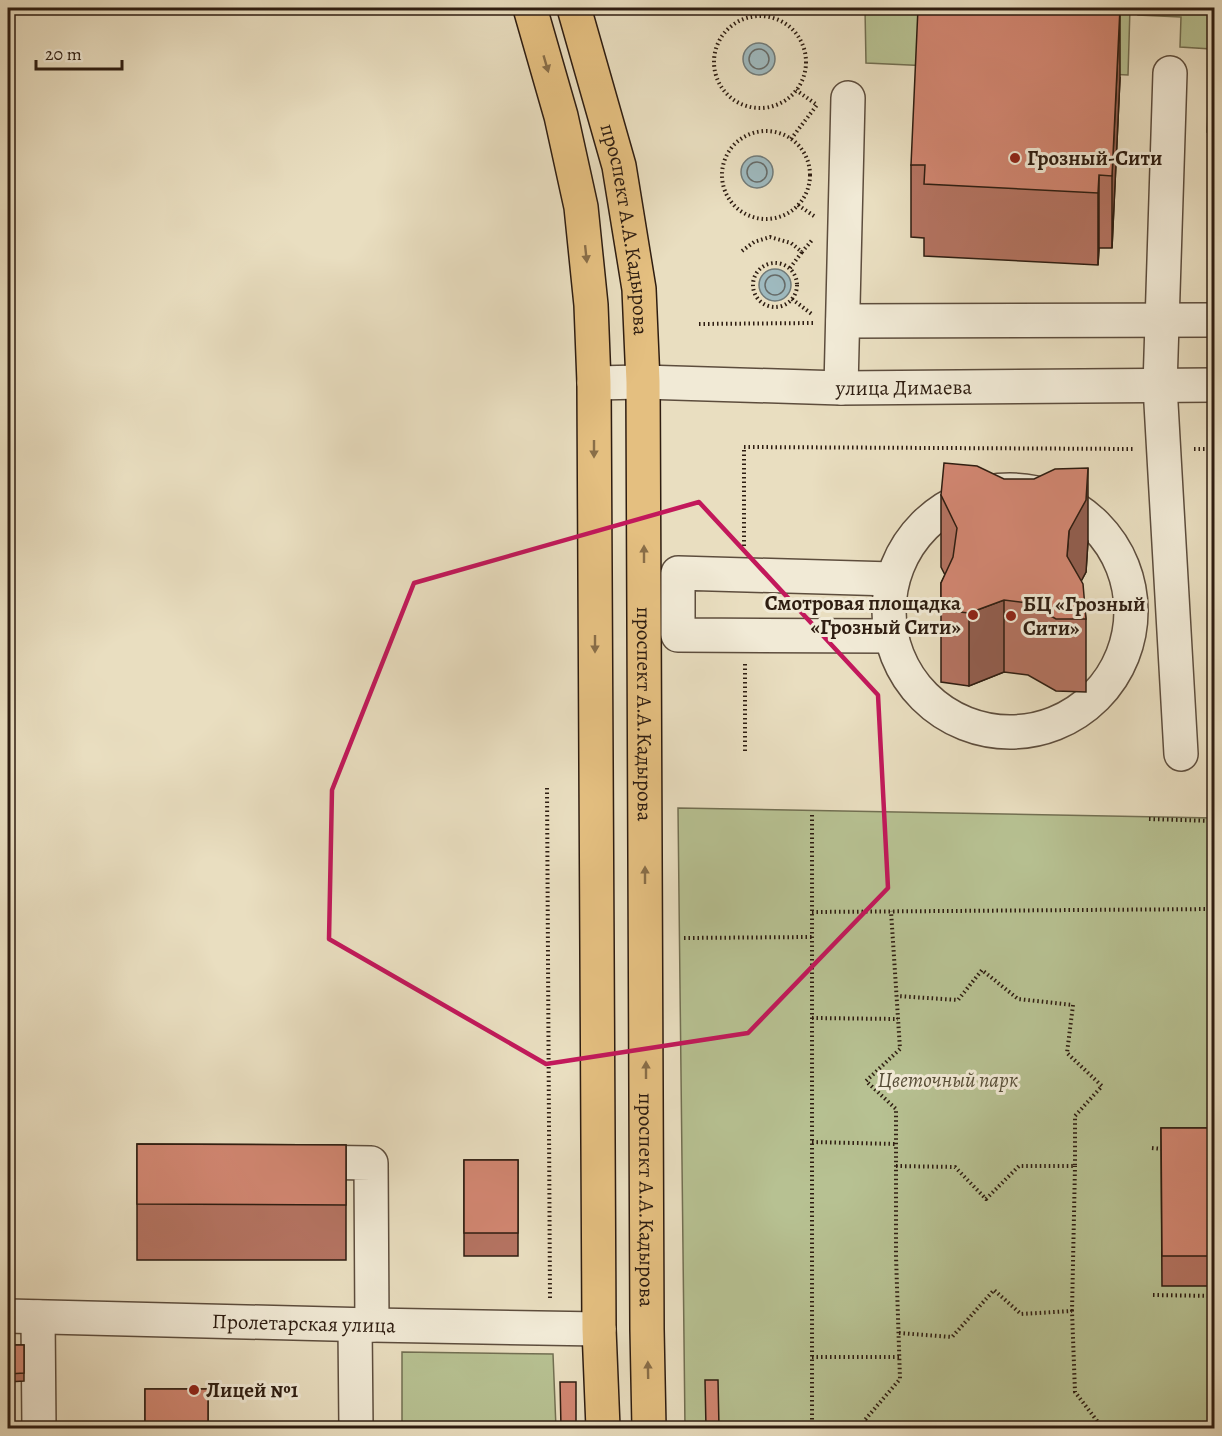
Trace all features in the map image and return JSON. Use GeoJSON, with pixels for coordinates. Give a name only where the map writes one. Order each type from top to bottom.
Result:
{"type":"FeatureCollection","features":[{"type":"Feature","properties":{"kind":"main road","name":"проспект А.А.Кадырова"},"geometry":{"type":"LineString","coordinates":[[530,8],[561,116],[581,207],[591,305],[594,382],[599,1329],[603,1428]]}},
{"type":"Feature","properties":{"kind":"main road","name":"проспект А.А.Кадырова"},"geometry":{"type":"LineString","coordinates":[[574,8],[619,166],[639,289],[643,382],[649,1428]]}},
{"type":"Feature","properties":{"kind":"street"},"geometry":{"type":"LineString","coordinates":[[1170,73],[1160,386],[1181,754]]}},
{"type":"Feature","properties":{"kind":"street"},"geometry":{"type":"LineString","coordinates":[[832,101],[843,321],[841,388]]}},
{"type":"Feature","properties":{"kind":"street"},"geometry":{"type":"LineString","coordinates":[[843,321],[1215,320]]}},
{"type":"Feature","properties":{"kind":"street","name":"улица Димаева"},"geometry":{"type":"LineString","coordinates":[[594,382],[841,388],[1215,385]]}},
{"type":"Feature","properties":{"kind":"street"},"geometry":{"type":"LineString","coordinates":[[1028,490],[1070,504],[1104,532],[1126,571],[1133,615],[1124,658],[1100,695],[1064,721],[1021,733],[977,729],[938,709],[907,677],[890,636],[888,608],[892,579],[911,539],[943,509],[983,491],[1028,490]]}},
{"type":"Feature","properties":{"kind":"street"},"geometry":{"type":"LineString","coordinates":[[1126,571],[1170,568]]}},
{"type":"Feature","properties":{"kind":"street"},"geometry":{"type":"LineString","coordinates":[[890,636],[678,635],[678,573],[892,579]]}},
{"type":"Feature","properties":{"kind":"street"},"geometry":{"type":"LineString","coordinates":[[644,606],[679,605]]}},
{"type":"Feature","properties":{"kind":"street"},"geometry":{"type":"LineString","coordinates":[[1124,658],[1175,657]]}},
{"type":"Feature","properties":{"kind":"street"},"geometry":{"type":"LineString","coordinates":[[268,1161],[371,1163],[364,1325],[356,1428]]}},
{"type":"Feature","properties":{"kind":"street"},"geometry":{"type":"LineString","coordinates":[[23,1317],[39,1428]]}},
{"type":"Feature","properties":{"kind":"street","name":"Пролетарская улица"},"geometry":{"type":"LineString","coordinates":[[23,1317],[599,1329]]}},
{"type":"Feature","properties":{"kind":"path"},"geometry":{"type":"LineString","coordinates":[[750,16],[778,19],[790,27],[801,39],[806,53],[806,69],[801,84],[796,90],[792,97],[778,105],[763,108],[747,106],[733,99],[722,88],[716,74],[714,58],[725,32],[736,22],[750,16]]}},
{"type":"Feature","properties":{"kind":"path"},"geometry":{"type":"LineString","coordinates":[[796,90],[832,101]]}},
{"type":"Feature","properties":{"kind":"path"},"geometry":{"type":"LineString","coordinates":[[817,116],[832,101]]}},
{"type":"Feature","properties":{"kind":"path"},"geometry":{"type":"LineString","coordinates":[[791,139],[832,101]]}},
{"type":"Feature","properties":{"kind":"path"},"geometry":{"type":"LineString","coordinates":[[761,131],[775,132],[791,139],[799,146],[807,158],[810,172],[809,186],[798,204],[780,217],[765,219],[750,216],[738,209],[728,197],[722,184],[722,169],[726,155],[735,143],[747,134],[761,131]]}},
{"type":"Feature","properties":{"kind":"path"},"geometry":{"type":"LineString","coordinates":[[798,204],[816,218]]}},
{"type":"Feature","properties":{"kind":"path"},"geometry":{"type":"LineString","coordinates":[[790,268],[817,234]]}},
{"type":"Feature","properties":{"kind":"path"},"geometry":{"type":"LineString","coordinates":[[742,251],[754,242],[770,237],[791,243],[802,252]]}},
{"type":"Feature","properties":{"kind":"path"},"geometry":{"type":"LineString","coordinates":[[776,263],[790,268],[797,286],[792,299],[779,307],[765,304],[755,293],[753,286],[757,272],[763,267],[776,263]]}},
{"type":"Feature","properties":{"kind":"path"},"geometry":{"type":"LineString","coordinates":[[699,324],[814,324],[819,320],[792,299]]}},
{"type":"Feature","properties":{"kind":"path"},"geometry":{"type":"LineString","coordinates":[[744,575],[744,447],[1215,449]]}},
{"type":"Feature","properties":{"kind":"path"},"geometry":{"type":"LineString","coordinates":[[745,636],[745,753]]}},
{"type":"Feature","properties":{"kind":"path"},"geometry":{"type":"LineString","coordinates":[[546,788],[550,1328]]}},
{"type":"Feature","properties":{"kind":"path"},"geometry":{"type":"LineString","coordinates":[[812,815],[812,1428]]}},
{"type":"Feature","properties":{"kind":"path"},"geometry":{"type":"LineString","coordinates":[[1149,819],[1215,821]]}},
{"type":"Feature","properties":{"kind":"path"},"geometry":{"type":"LineString","coordinates":[[812,912],[1215,909]]}},
{"type":"Feature","properties":{"kind":"path"},"geometry":{"type":"LineString","coordinates":[[873,1428],[864,1421],[900,1379],[896,1256],[896,1109],[866,1081],[900,1049],[891,911]]}},
{"type":"Feature","properties":{"kind":"path"},"geometry":{"type":"LineString","coordinates":[[684,938],[812,937]]}},
{"type":"Feature","properties":{"kind":"path"},"geometry":{"type":"LineString","coordinates":[[897,996],[958,1000],[982,970],[1018,999],[1072,1005],[1067,1053],[1102,1086],[1075,1116],[1072,1311],[1075,1392],[1101,1426],[1098,1428]]}},
{"type":"Feature","properties":{"kind":"path"},"geometry":{"type":"LineString","coordinates":[[812,1018],[898,1019]]}},
{"type":"Feature","properties":{"kind":"path"},"geometry":{"type":"LineString","coordinates":[[812,1142],[896,1144]]}},
{"type":"Feature","properties":{"kind":"path"},"geometry":{"type":"LineString","coordinates":[[1152,1148],[1173,1149]]}},
{"type":"Feature","properties":{"kind":"path"},"geometry":{"type":"LineString","coordinates":[[896,1166],[955,1167],[986,1199],[1019,1166],[1075,1166]]}},
{"type":"Feature","properties":{"kind":"path"},"geometry":{"type":"LineString","coordinates":[[899,1333],[952,1337],[994,1290],[1021,1314],[1072,1311]]}},
{"type":"Feature","properties":{"kind":"path"},"geometry":{"type":"LineString","coordinates":[[1153,1295],[1215,1296]]}},
{"type":"Feature","properties":{"kind":"path"},"geometry":{"type":"LineString","coordinates":[[813,1357],[900,1357]]}},
{"type":"Feature","properties":{"kind":"highlighted area"},"geometry":{"type":"Polygon","coordinates":[[[699,502],[878,695],[888,888],[748,1033],[546,1064],[329,939],[332,790],[414,583],[699,502]]]}},
{"type":"Feature","properties":{"kind":"green space"},"geometry":{"type":"Polygon","coordinates":[[[841,8],[1130,8],[1128,75],[866,63],[865,9],[841,8]]]}},
{"type":"Feature","properties":{"kind":"green space"},"geometry":{"type":"Polygon","coordinates":[[[1139,8],[1214,8],[1214,133],[1207,132],[1211,49],[1180,47],[1181,17],[1138,15],[1139,8]]]}},
{"type":"Feature","properties":{"kind":"green space","name":"Цветочный парк"},"geometry":{"type":"Polygon","coordinates":[[[678,808],[1214,818],[1214,1428],[685,1428],[678,808]]]}},
{"type":"Feature","properties":{"kind":"green space"},"geometry":{"type":"Polygon","coordinates":[[[402,1352],[553,1354],[556,1428],[402,1428],[402,1352]]]}},
{"type":"Feature","properties":{"kind":"water"},"geometry":{"type":"Polygon","coordinates":[[[759,43],[770,48],[775,59],[770,70],[759,75],[748,70],[743,59],[748,48],[759,43]]]}},
{"type":"Feature","properties":{"kind":"water"},"geometry":{"type":"Polygon","coordinates":[[[757,156],[768,161],[773,172],[768,183],[757,188],[746,183],[741,172],[746,161],[757,156]]]}},
{"type":"Feature","properties":{"kind":"water"},"geometry":{"type":"Polygon","coordinates":[[[775,269],[786,274],[791,285],[786,296],[775,301],[764,296],[759,285],[764,274],[775,269]]]}},
{"type":"Feature","properties":{"kind":"building","name":"Грозный-Сити"},"geometry":{"type":"Polygon","coordinates":[[[918,8],[1120,8],[1112,176],[1099,175],[1098,193],[924,184],[925,165],[911,165],[918,8]]]}},
{"type":"Feature","properties":{"kind":"building"},"geometry":{"type":"Polygon","coordinates":[[[944,463],[977,466],[1004,479],[1034,479],[1055,469],[1088,468],[1086,500],[1069,531],[1067,556],[1083,584],[1086,619],[1056,619],[1028,603],[1004,600],[969,613],[941,610],[941,583],[953,557],[957,528],[941,495],[944,463]]]}},
{"type":"Feature","properties":{"kind":"building"},"geometry":{"type":"Polygon","coordinates":[[[1161,1128],[1215,1128],[1215,1256],[1162,1256],[1161,1128]]]}},
{"type":"Feature","properties":{"kind":"building"},"geometry":{"type":"Polygon","coordinates":[[[137,1144],[346,1145],[346,1205],[137,1204],[137,1144]]]}},
{"type":"Feature","properties":{"kind":"building"},"geometry":{"type":"Polygon","coordinates":[[[464,1160],[518,1160],[518,1233],[464,1233],[464,1160]]]}},
{"type":"Feature","properties":{"kind":"building"},"geometry":{"type":"Polygon","coordinates":[[[8,1345],[24,1345],[24,1373],[8,1374],[8,1345]]]}},
{"type":"Feature","properties":{"kind":"building"},"geometry":{"type":"Polygon","coordinates":[[[705,1380],[718,1380],[719,1428],[706,1428],[705,1380]]]}},
{"type":"Feature","properties":{"kind":"building"},"geometry":{"type":"Polygon","coordinates":[[[560,1382],[576,1382],[576,1428],[561,1428],[560,1382]]]}},
{"type":"Feature","properties":{"kind":"building"},"geometry":{"type":"Polygon","coordinates":[[[145,1389],[208,1389],[208,1427],[145,1427],[145,1389]]]}},
{"type":"Feature","properties":{"kind":"place","name":"Грозный-Сити"},"geometry":{"type":"Point","coordinates":[1015,158]}},
{"type":"Feature","properties":{"kind":"place","name":"Смотровая площадка «Грозный Сити»"},"geometry":{"type":"Point","coordinates":[973,615]}},
{"type":"Feature","properties":{"kind":"place","name":"БЦ «Грозный Сити»"},"geometry":{"type":"Point","coordinates":[1011,616]}},
{"type":"Feature","properties":{"kind":"place","name":"Лицей №1"},"geometry":{"type":"Point","coordinates":[194,1390]}}]}
